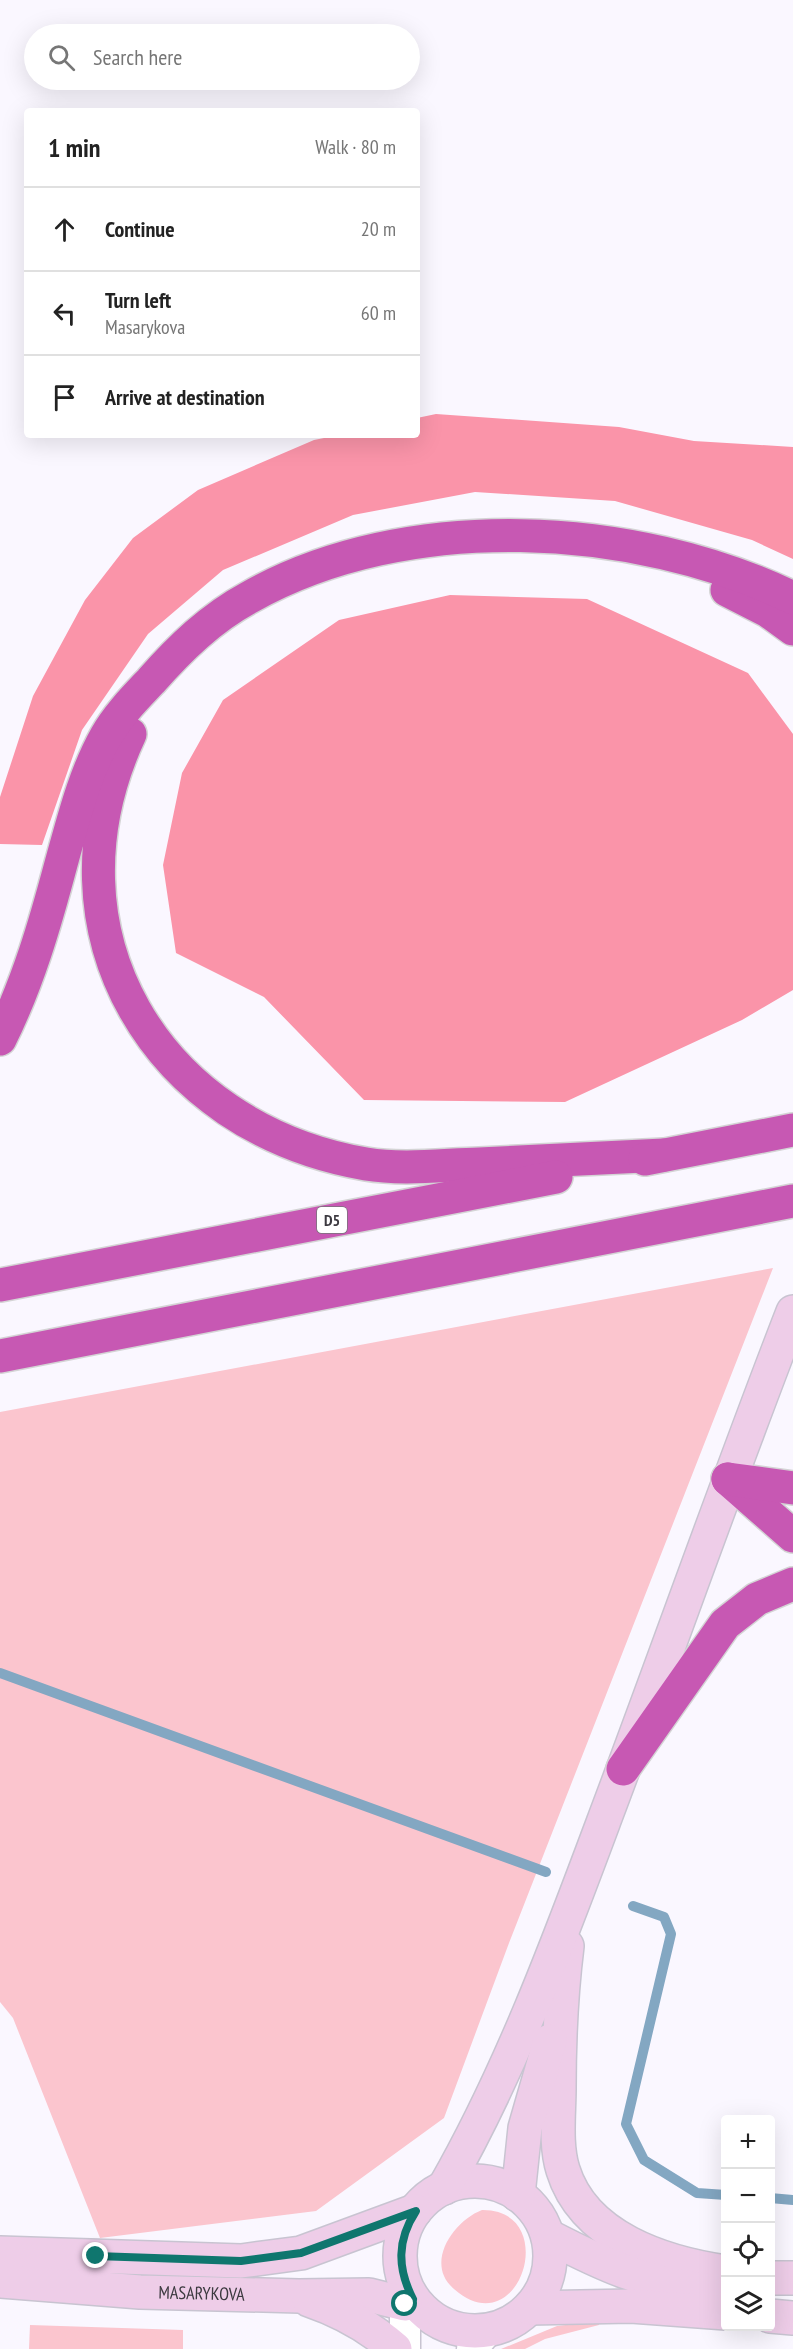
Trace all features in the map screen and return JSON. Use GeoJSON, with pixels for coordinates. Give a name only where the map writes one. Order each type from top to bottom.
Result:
{"type":"FeatureCollection","features":[{"type":"Feature","properties":{"kind":"highway"},"geometry":{"type":"LineString","coordinates":[[0,1039],[17,1005],[32,964],[71,827],[98,751],[117,718],[169,661],[206,625],[250,596],[298,574],[361,554],[428,540],[489,535],[558,536],[624,546],[717,567],[793,598]]}},
{"type":"Feature","properties":{"kind":"highway"},"geometry":{"type":"LineString","coordinates":[[624,546],[740,596],[793,629]]}},
{"type":"Feature","properties":{"kind":"highway"},"geometry":{"type":"LineString","coordinates":[[169,661],[135,722],[111,781],[102,826],[99,894],[108,948],[127,997],[144,1027],[178,1069],[231,1112],[279,1138],[319,1153],[369,1165],[427,1166],[664,1155]]}},
{"type":"Feature","properties":{"kind":"highway","name":"D5"},"geometry":{"type":"LineString","coordinates":[[0,1285],[793,1130]]}},
{"type":"Feature","properties":{"kind":"highway"},"geometry":{"type":"LineString","coordinates":[[0,1356],[793,1201]]}},
{"type":"Feature","properties":{"kind":"highway"},"geometry":{"type":"LineString","coordinates":[[728,1479],[793,1488]]}},
{"type":"Feature","properties":{"kind":"highway"},"geometry":{"type":"LineString","coordinates":[[728,1479],[793,1536]]}},
{"type":"Feature","properties":{"kind":"highway"},"geometry":{"type":"LineString","coordinates":[[623,1769],[725,1624],[757,1599],[793,1584]]}},
{"type":"Feature","properties":{"kind":"main road"},"geometry":{"type":"LineString","coordinates":[[444,2188],[480,2125],[572,1905],[728,1479],[793,1312]]}},
{"type":"Feature","properties":{"kind":"main road"},"geometry":{"type":"LineString","coordinates":[[572,1905],[559,2014],[559,2141],[562,2169],[573,2192],[608,2229],[630,2244],[661,2258],[721,2271]]}},
{"type":"Feature","properties":{"kind":"main road"},"geometry":{"type":"LineString","coordinates":[[519,2195],[525,2128],[531,2100],[559,2014]]}},
{"type":"Feature","properties":{"kind":"main road"},"geometry":{"type":"LineString","coordinates":[[467,2182],[488,2182],[519,2195],[531,2206],[548,2236],[550,2256],[548,2276],[543,2291],[530,2308],[512,2323],[480,2340],[472,2331],[448,2326],[409,2301],[400,2255],[403,2234],[416,2211],[426,2200],[444,2188],[467,2182]]}},
{"type":"Feature","properties":{"kind":"main road","name":"MASARYKOVA"},"geometry":{"type":"LineString","coordinates":[[0,2253],[241,2261],[301,2253],[416,2211]]}},
{"type":"Feature","properties":{"kind":"main road"},"geometry":{"type":"LineString","coordinates":[[548,2236],[595,2260],[651,2282],[721,2292]]}},
{"type":"Feature","properties":{"kind":"main road"},"geometry":{"type":"LineString","coordinates":[[775,2278],[793,2278]]}},
{"type":"Feature","properties":{"kind":"main road","name":"MASARYKOVA"},"geometry":{"type":"LineString","coordinates":[[0,2281],[140,2292],[299,2296],[369,2295],[409,2301]]}},
{"type":"Feature","properties":{"kind":"main road"},"geometry":{"type":"LineString","coordinates":[[299,2296],[331,2307],[358,2322],[395,2349]]}},
{"type":"Feature","properties":{"kind":"main road"},"geometry":{"type":"LineString","coordinates":[[775,2297],[793,2298]]}},
{"type":"Feature","properties":{"kind":"main road"},"geometry":{"type":"LineString","coordinates":[[530,2308],[631,2306],[721,2313]]}},
{"type":"Feature","properties":{"kind":"main road"},"geometry":{"type":"LineString","coordinates":[[775,2316],[793,2318]]}},
{"type":"Feature","properties":{"kind":"street"},"geometry":{"type":"LineString","coordinates":[[405,2349],[409,2301]]}},
{"type":"Feature","properties":{"kind":"shaded area"},"geometry":{"type":"Polygon","coordinates":[[[436,414],[619,427],[694,441],[793,447],[793,559],[752,540],[615,501],[475,492],[353,515],[223,570],[148,634],[82,730],[42,845],[0,844],[0,797],[33,696],[85,600],[133,538],[198,490],[314,440],[324,438],[420,438],[420,417],[436,414]]]}},
{"type":"Feature","properties":{"kind":"shaded area"},"geometry":{"type":"Polygon","coordinates":[[[450,595],[587,599],[748,673],[793,734],[793,990],[742,1020],[565,1102],[364,1100],[264,997],[176,953],[163,865],[182,773],[223,700],[339,620],[450,595]]]}},
{"type":"Feature","properties":{"kind":"shaded area"},"geometry":{"type":"Polygon","coordinates":[[[773,1268],[509,1943],[444,2118],[316,2211],[100,2238],[13,2018],[0,2002],[0,1412],[773,1268]]]}},
{"type":"Feature","properties":{"kind":"shaded area"},"geometry":{"type":"Polygon","coordinates":[[[482,2210],[506,2215],[521,2230],[526,2250],[523,2271],[513,2289],[497,2301],[477,2302],[454,2289],[445,2279],[442,2268],[442,2256],[452,2233],[461,2223],[482,2210]]]}},
{"type":"Feature","properties":{"kind":"shaded area"},"geometry":{"type":"Polygon","coordinates":[[[599,2321],[599,2325],[545,2339],[525,2349],[501,2349],[557,2326],[599,2321]]]}},
{"type":"Feature","properties":{"kind":"shaded area"},"geometry":{"type":"Polygon","coordinates":[[[30,2325],[183,2330],[183,2349],[29,2349],[30,2325]]]}},
{"type":"Feature","properties":{"kind":"waterway"},"geometry":{"type":"LineString","coordinates":[[0,1673],[546,1872]]}},
{"type":"Feature","properties":{"kind":"waterway"},"geometry":{"type":"LineString","coordinates":[[633,1906],[664,1917],[671,1934],[626,2124],[644,2160],[697,2193],[721,2195]]}},
{"type":"Feature","properties":{"kind":"waterway"},"geometry":{"type":"LineString","coordinates":[[775,2198],[793,2200]]}},
{"type":"Feature","properties":{"kind":"route"},"geometry":{"type":"LineString","coordinates":[[96,2256],[241,2261],[301,2253],[416,2211],[403,2234],[401,2244],[400,2265],[413,2299],[405,2304]]}}]}
